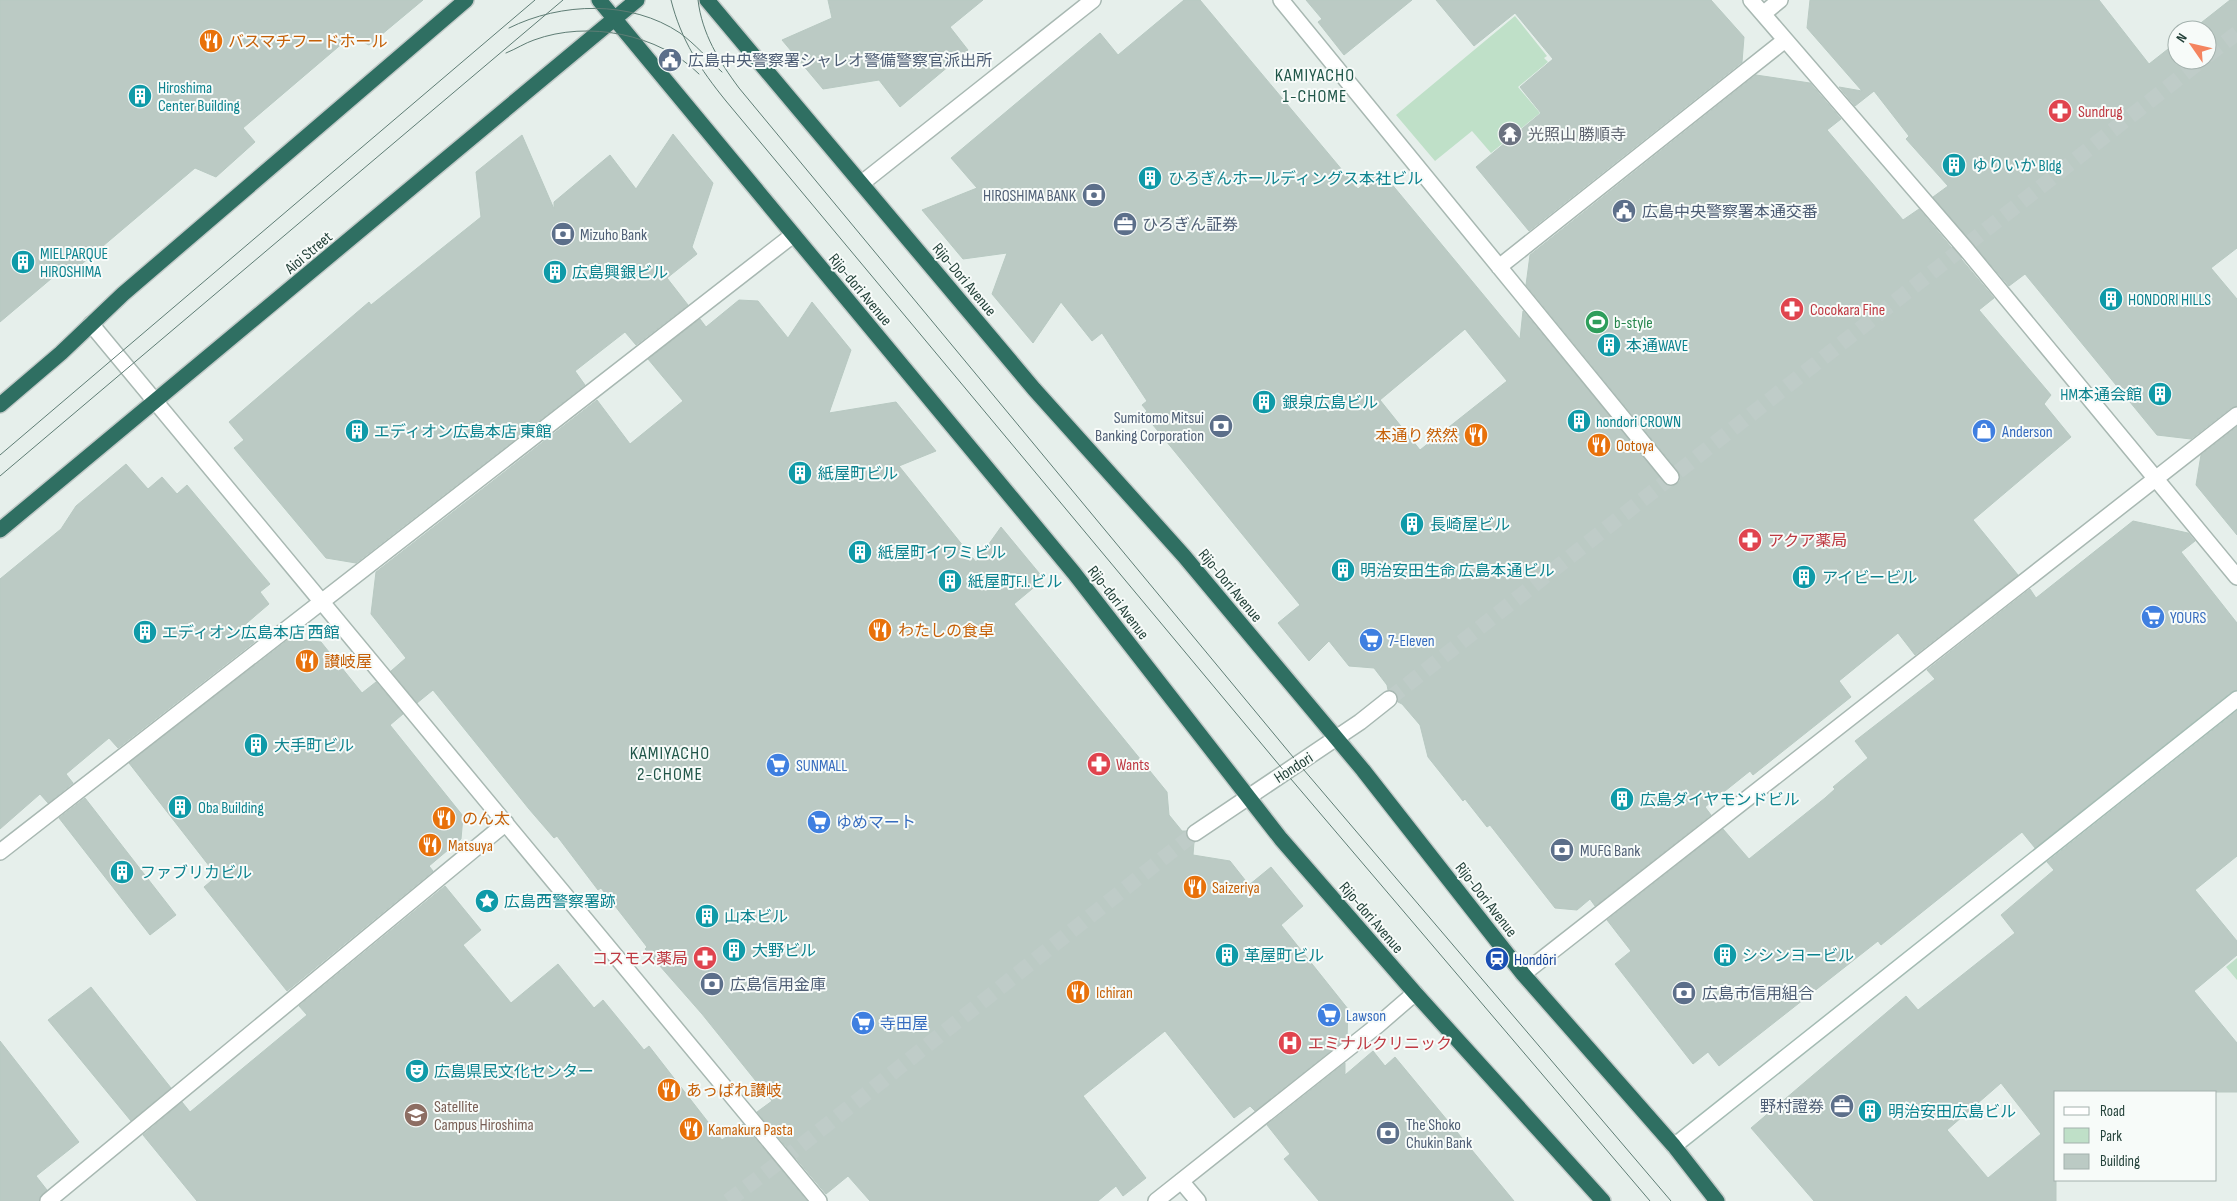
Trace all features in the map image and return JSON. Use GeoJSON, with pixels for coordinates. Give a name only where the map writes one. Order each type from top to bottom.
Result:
{"type":"FeatureCollection","features":[{"type":"Feature","properties":{"kind":"highway"},"geometry":{"type":"LineString","coordinates":[[0,405],[92,324],[123,294],[466,0]]}},
{"type":"Feature","properties":{"kind":"highway"},"geometry":{"type":"LineString","coordinates":[[598,0],[614,18]]}},
{"type":"Feature","properties":{"kind":"highway","name":"Aioi Street"},"geometry":{"type":"LineString","coordinates":[[0,530],[637,0]]}},
{"type":"Feature","properties":{"kind":"highway","name":"Rijo-Dori Avenue"},"geometry":{"type":"LineString","coordinates":[[707,0],[1034,389],[1184,556],[1335,738],[1523,974],[1674,1146],[1717,1201]]}},
{"type":"Feature","properties":{"kind":"highway","name":"Rijo-dori Avenue"},"geometry":{"type":"LineString","coordinates":[[614,18],[1074,573],[1281,838],[1415,993],[1603,1201]]}},
{"type":"Feature","properties":{"kind":"street"},"geometry":{"type":"LineString","coordinates":[[862,184],[1093,0]]}},
{"type":"Feature","properties":{"kind":"street"},"geometry":{"type":"LineString","coordinates":[[1281,0],[1671,477]]}},
{"type":"Feature","properties":{"kind":"street"},"geometry":{"type":"LineString","coordinates":[[1751,0],[1965,248],[2237,577]]}},
{"type":"Feature","properties":{"kind":"street"},"geometry":{"type":"LineString","coordinates":[[1763,14],[1780,0]]}},
{"type":"Feature","properties":{"kind":"street"},"geometry":{"type":"LineString","coordinates":[[1498,267],[1785,40]]}},
{"type":"Feature","properties":{"kind":"street"},"geometry":{"type":"LineString","coordinates":[[0,852],[793,235]]}},
{"type":"Feature","properties":{"kind":"street"},"geometry":{"type":"LineString","coordinates":[[92,324],[819,1201]]}},
{"type":"Feature","properties":{"kind":"street"},"geometry":{"type":"LineString","coordinates":[[1523,974],[2237,415]]}},
{"type":"Feature","properties":{"kind":"street","name":"Hondori"},"geometry":{"type":"LineString","coordinates":[[1196,833],[1389,699]]}},
{"type":"Feature","properties":{"kind":"street"},"geometry":{"type":"LineString","coordinates":[[1674,1146],[2237,699]]}},
{"type":"Feature","properties":{"kind":"street"},"geometry":{"type":"LineString","coordinates":[[48,1201],[506,823]]}},
{"type":"Feature","properties":{"kind":"street"},"geometry":{"type":"LineString","coordinates":[[1156,1201],[1378,1025],[1415,993]]}},
{"type":"Feature","properties":{"kind":"street"},"geometry":{"type":"LineString","coordinates":[[1181,1181],[1198,1201]]}},
{"type":"Feature","properties":{"kind":"green space"},"geometry":{"type":"Polygon","coordinates":[[[1515,16],[1547,56],[1544,58],[1548,62],[1518,87],[1540,113],[1491,153],[1472,131],[1435,161],[1396,115],[1515,16]]]}},
{"type":"Feature","properties":{"kind":"green space"},"geometry":{"type":"Polygon","coordinates":[[[2237,958],[2237,980],[2226,967],[2237,958]]]}},
{"type":"Feature","properties":{"kind":"building","name":"Hiroshima Center Building"},"geometry":{"type":"Polygon","coordinates":[[[0,0],[423,0],[369,45],[351,36],[243,128],[255,142],[216,177],[195,168],[70,274],[65,267],[0,322],[0,0]]]}},
{"type":"Feature","properties":{"kind":"building"},"geometry":{"type":"Polygon","coordinates":[[[828,0],[983,0],[950,27],[968,50],[900,107],[879,80],[823,89],[782,40],[832,18],[828,0]]]}},
{"type":"Feature","properties":{"kind":"building"},"geometry":{"type":"Polygon","coordinates":[[[1184,0],[1200,0],[1358,189],[1380,170],[1520,339],[1523,311],[1668,486],[1673,486],[1680,481],[1678,471],[1526,285],[1530,255],[1756,75],[1810,83],[1841,119],[1827,130],[1903,220],[1919,209],[1994,298],[1979,310],[2051,395],[2044,404],[2071,437],[1973,520],[2018,575],[1915,655],[1898,633],[1839,681],[1851,697],[1753,775],[1750,771],[1705,807],[1711,815],[1595,906],[1590,899],[1577,910],[1555,908],[1490,825],[1487,827],[1465,799],[1463,801],[1428,757],[1420,725],[1402,704],[1398,702],[1397,694],[1388,690],[1387,685],[1374,668],[1349,666],[1329,641],[1309,661],[1278,623],[1300,605],[1144,414],[1147,411],[1142,405],[1147,401],[1102,333],[1092,341],[1061,302],[1033,343],[992,294],[1007,253],[963,259],[922,210],[977,188],[951,158],[1100,33],[1118,55],[1184,0]],[[1465,329],[1380,400],[1420,450],[1507,381],[1465,329]]]}},
{"type":"Feature","properties":{"kind":"building"},"geometry":{"type":"Polygon","coordinates":[[[1306,0],[1412,0],[1344,55],[1318,22],[1322,19],[1306,0]]]}},
{"type":"Feature","properties":{"kind":"building"},"geometry":{"type":"Polygon","coordinates":[[[1436,0],[1711,0],[1744,37],[1742,62],[1529,231],[1476,167],[1541,113],[1520,87],[1553,59],[1515,13],[1474,46],[1436,0]]]}},
{"type":"Feature","properties":{"kind":"building"},"geometry":{"type":"Polygon","coordinates":[[[1810,0],[2099,0],[2149,64],[2167,50],[2167,70],[2217,70],[2217,20],[2205,20],[2230,0],[2237,0],[2237,248],[2211,268],[2237,299],[2237,406],[2231,408],[2191,439],[2157,435],[2025,274],[2009,286],[1933,197],[1948,186],[1906,139],[1909,136],[1874,91],[1855,106],[1839,87],[1862,91],[1807,28],[1810,0]]]}},
{"type":"Feature","properties":{"kind":"building"},"geometry":{"type":"Polygon","coordinates":[[[673,134],[713,183],[692,247],[697,254],[667,278],[688,305],[636,345],[625,332],[575,371],[585,385],[356,563],[326,558],[234,448],[244,440],[229,422],[369,302],[371,305],[481,217],[476,172],[522,135],[554,209],[554,202],[610,155],[636,189],[673,134]]]}},
{"type":"Feature","properties":{"kind":"building"},"geometry":{"type":"Polygon","coordinates":[[[739,300],[758,301],[788,338],[812,302],[851,350],[829,413],[896,402],[936,451],[899,466],[976,562],[1001,527],[1044,579],[1014,604],[1167,792],[1169,815],[1182,831],[1186,831],[1188,839],[1194,842],[1193,855],[1230,861],[1249,885],[1271,867],[1303,906],[1281,925],[1348,1009],[1347,1038],[1255,1111],[1250,1106],[1234,1118],[1165,1031],[1083,1096],[1146,1178],[1123,1196],[1116,1186],[1098,1201],[870,1201],[848,1176],[826,1194],[757,1112],[772,1101],[702,1014],[645,949],[647,947],[601,888],[598,890],[557,836],[554,838],[529,809],[433,690],[417,703],[391,671],[406,658],[371,614],[376,572],[597,400],[630,444],[683,401],[648,359],[700,319],[706,327],[739,300]]]}},
{"type":"Feature","properties":{"kind":"building"},"geometry":{"type":"Polygon","coordinates":[[[2237,427],[2237,535],[2196,485],[2201,455],[2237,427]]]}},
{"type":"Feature","properties":{"kind":"building"},"geometry":{"type":"Polygon","coordinates":[[[126,464],[148,489],[162,477],[177,494],[187,485],[270,584],[260,592],[269,604],[234,634],[262,636],[118,748],[109,738],[66,774],[73,783],[48,803],[40,794],[0,829],[0,579],[61,529],[76,506],[126,464]]]}},
{"type":"Feature","properties":{"kind":"building"},"geometry":{"type":"Polygon","coordinates":[[[2133,521],[2188,533],[2195,541],[2181,552],[2237,623],[2237,690],[2231,692],[2035,848],[2022,832],[1881,945],[1878,941],[1719,1066],[1708,1052],[1693,1064],[1615,964],[1631,951],[1607,920],[1723,829],[1749,859],[1825,798],[1835,789],[1833,787],[1868,758],[1855,741],[1935,679],[1927,670],[2030,589],[2036,598],[2133,521]]]}},
{"type":"Feature","properties":{"kind":"building"},"geometry":{"type":"Polygon","coordinates":[[[289,639],[321,642],[362,693],[376,682],[403,714],[390,725],[463,816],[461,839],[429,866],[433,871],[287,991],[204,887],[217,876],[129,763],[289,639]]]}},
{"type":"Feature","properties":{"kind":"building"},"geometry":{"type":"Polygon","coordinates":[[[2237,711],[2237,856],[2195,890],[2237,941],[2237,955],[2194,991],[2237,1043],[2237,1092],[2054,1091],[2054,1181],[2056,1181],[2056,1201],[1814,1201],[1751,1128],[1906,996],[1918,1010],[2015,933],[2001,915],[2054,870],[2047,862],[2237,711]],[[2001,1083],[1947,1130],[1988,1178],[2041,1134],[2001,1083]]]}},
{"type":"Feature","properties":{"kind":"building","name":"ファブリカビル"},"geometry":{"type":"Polygon","coordinates":[[[85,798],[176,915],[150,935],[59,818],[85,798]]]}},
{"type":"Feature","properties":{"kind":"building","name":"広島県民文化センター"},"geometry":{"type":"Polygon","coordinates":[[[445,886],[481,930],[463,945],[511,1003],[558,964],[594,1008],[603,1000],[644,1050],[649,1046],[722,1140],[743,1124],[807,1201],[197,1201],[143,1135],[182,1102],[190,1112],[307,1015],[299,1006],[445,886]]]}},
{"type":"Feature","properties":{"kind":"building"},"geometry":{"type":"Polygon","coordinates":[[[91,987],[171,1088],[131,1121],[48,1020],[91,987]]]}},
{"type":"Feature","properties":{"kind":"building"},"geometry":{"type":"Polygon","coordinates":[[[0,1041],[79,1142],[36,1176],[47,1190],[39,1201],[0,1201],[0,1041]]]}},
{"type":"Feature","properties":{"kind":"building"},"geometry":{"type":"Polygon","coordinates":[[[1373,1051],[1385,1066],[1395,1057],[1514,1201],[1319,1201],[1284,1159],[1290,1154],[1267,1125],[1345,1063],[1345,1075],[1373,1051]]]}},
{"type":"Feature","properties":{"kind":"tunnel"},"geometry":{"type":"LineString","coordinates":[[2217,48],[2237,33]]}},
{"type":"Feature","properties":{"kind":"tunnel"},"geometry":{"type":"LineString","coordinates":[[1389,699],[2189,70]]}},
{"type":"Feature","properties":{"kind":"tunnel"},"geometry":{"type":"LineString","coordinates":[[728,1201],[799,1147],[1195,833]]}},
{"type":"Feature","properties":{"kind":"tram line"},"geometry":{"type":"LineString","coordinates":[[0,455],[535,0]]}},
{"type":"Feature","properties":{"kind":"tram line"},"geometry":{"type":"LineString","coordinates":[[0,476],[563,0]]}},
{"type":"Feature","properties":{"kind":"tram line"},"geometry":{"type":"LineString","coordinates":[[671,0],[680,28],[692,54],[726,101],[1285,772],[1650,1201]]}},
{"type":"Feature","properties":{"kind":"tram line"},"geometry":{"type":"LineString","coordinates":[[698,0],[703,24],[712,47],[739,88],[1298,763],[1671,1201]]}},
{"type":"Feature","properties":{"kind":"tram line"},"geometry":{"type":"LineString","coordinates":[[509,28],[529,19],[573,9],[596,8],[618,10],[661,22],[680,33],[722,72]]}},
{"type":"Feature","properties":{"kind":"tram line"},"geometry":{"type":"LineString","coordinates":[[506,53],[531,41],[555,34],[599,31],[622,34],[664,49],[683,60],[699,74]]}},
{"type":"Feature","properties":{"kind":"place","name":"バスマチフードホール"},"geometry":{"type":"Point","coordinates":[211,41]}},
{"type":"Feature","properties":{"kind":"place","name":"広島中央警察署シャレオ警備警察官派出所"},"geometry":{"type":"Point","coordinates":[670,60]}},
{"type":"Feature","properties":{"kind":"place","name":"Hiroshima Center Building"},"geometry":{"type":"Point","coordinates":[140,96]}},
{"type":"Feature","properties":{"kind":"place","name":"Sundrug"},"geometry":{"type":"Point","coordinates":[2060,111]}},
{"type":"Feature","properties":{"kind":"place","name":"光照山 勝順寺"},"geometry":{"type":"Point","coordinates":[1510,134]}},
{"type":"Feature","properties":{"kind":"place","name":"ゆりいか Bldg"},"geometry":{"type":"Point","coordinates":[1954,165]}},
{"type":"Feature","properties":{"kind":"place","name":"ひろぎんホールディングス本社ビル"},"geometry":{"type":"Point","coordinates":[1150,178]}},
{"type":"Feature","properties":{"kind":"place","name":"HIROSHIMA BANK"},"geometry":{"type":"Point","coordinates":[1094,195]}},
{"type":"Feature","properties":{"kind":"place","name":"広島中央警察署本通交番"},"geometry":{"type":"Point","coordinates":[1624,211]}},
{"type":"Feature","properties":{"kind":"place","name":"ひろぎん証券"},"geometry":{"type":"Point","coordinates":[1125,224]}},
{"type":"Feature","properties":{"kind":"place","name":"Mizuho Bank"},"geometry":{"type":"Point","coordinates":[563,234]}},
{"type":"Feature","properties":{"kind":"place","name":"MIELPARQUE HIROSHIMA"},"geometry":{"type":"Point","coordinates":[23,262]}},
{"type":"Feature","properties":{"kind":"place","name":"広島興銀ビル"},"geometry":{"type":"Point","coordinates":[555,272]}},
{"type":"Feature","properties":{"kind":"place","name":"HONDORI HILLS"},"geometry":{"type":"Point","coordinates":[2111,299]}},
{"type":"Feature","properties":{"kind":"place","name":"Cocokara Fine"},"geometry":{"type":"Point","coordinates":[1792,309]}},
{"type":"Feature","properties":{"kind":"place","name":"b-style"},"geometry":{"type":"Point","coordinates":[1597,322]}},
{"type":"Feature","properties":{"kind":"place","name":"本通WAVE"},"geometry":{"type":"Point","coordinates":[1609,345]}},
{"type":"Feature","properties":{"kind":"place","name":"HM本通会館"},"geometry":{"type":"Point","coordinates":[2160,394]}},
{"type":"Feature","properties":{"kind":"place","name":"銀泉広島ビル"},"geometry":{"type":"Point","coordinates":[1264,402]}},
{"type":"Feature","properties":{"kind":"place","name":"hondori CROWN"},"geometry":{"type":"Point","coordinates":[1579,421]}},
{"type":"Feature","properties":{"kind":"place","name":"Sumitomo Mitsui Banking Corporation"},"geometry":{"type":"Point","coordinates":[1221,426]}},
{"type":"Feature","properties":{"kind":"place","name":"エディオン広島本店 東館"},"geometry":{"type":"Point","coordinates":[357,431]}},
{"type":"Feature","properties":{"kind":"place","name":"Anderson"},"geometry":{"type":"Point","coordinates":[1984,431]}},
{"type":"Feature","properties":{"kind":"place","name":"本通り 然然"},"geometry":{"type":"Point","coordinates":[1476,435]}},
{"type":"Feature","properties":{"kind":"place","name":"Ootoya"},"geometry":{"type":"Point","coordinates":[1599,445]}},
{"type":"Feature","properties":{"kind":"place","name":"紙屋町ビル"},"geometry":{"type":"Point","coordinates":[800,473]}},
{"type":"Feature","properties":{"kind":"place","name":"長崎屋ビル"},"geometry":{"type":"Point","coordinates":[1412,524]}},
{"type":"Feature","properties":{"kind":"place","name":"アクア薬局"},"geometry":{"type":"Point","coordinates":[1750,540]}},
{"type":"Feature","properties":{"kind":"place","name":"紙屋町イワミビル"},"geometry":{"type":"Point","coordinates":[860,552]}},
{"type":"Feature","properties":{"kind":"place","name":"明治安田生命 広島本通ビル"},"geometry":{"type":"Point","coordinates":[1343,570]}},
{"type":"Feature","properties":{"kind":"place","name":"アイビービル"},"geometry":{"type":"Point","coordinates":[1804,577]}},
{"type":"Feature","properties":{"kind":"place","name":"紙屋町F.I.ビル"},"geometry":{"type":"Point","coordinates":[950,581]}},
{"type":"Feature","properties":{"kind":"place","name":"YOURS"},"geometry":{"type":"Point","coordinates":[2153,617]}},
{"type":"Feature","properties":{"kind":"place","name":"わたしの食卓"},"geometry":{"type":"Point","coordinates":[880,630]}},
{"type":"Feature","properties":{"kind":"place","name":"エディオン広島本店 西館"},"geometry":{"type":"Point","coordinates":[145,632]}},
{"type":"Feature","properties":{"kind":"place","name":"7-Eleven"},"geometry":{"type":"Point","coordinates":[1371,640]}},
{"type":"Feature","properties":{"kind":"place","name":"讃岐屋"},"geometry":{"type":"Point","coordinates":[307,661]}},
{"type":"Feature","properties":{"kind":"place","name":"大手町ビル"},"geometry":{"type":"Point","coordinates":[256,745]}},
{"type":"Feature","properties":{"kind":"place","name":"Wants"},"geometry":{"type":"Point","coordinates":[1099,764]}},
{"type":"Feature","properties":{"kind":"place","name":"SUNMALL"},"geometry":{"type":"Point","coordinates":[778,765]}},
{"type":"Feature","properties":{"kind":"place","name":"広島ダイヤモンドビル"},"geometry":{"type":"Point","coordinates":[1622,799]}},
{"type":"Feature","properties":{"kind":"place","name":"Oba Building"},"geometry":{"type":"Point","coordinates":[180,807]}},
{"type":"Feature","properties":{"kind":"place","name":"のん太"},"geometry":{"type":"Point","coordinates":[444,818]}},
{"type":"Feature","properties":{"kind":"place","name":"ゆめマート"},"geometry":{"type":"Point","coordinates":[819,822]}},
{"type":"Feature","properties":{"kind":"place","name":"Matsuya"},"geometry":{"type":"Point","coordinates":[430,845]}},
{"type":"Feature","properties":{"kind":"place","name":"MUFG Bank"},"geometry":{"type":"Point","coordinates":[1562,850]}},
{"type":"Feature","properties":{"kind":"place","name":"ファブリカビル"},"geometry":{"type":"Point","coordinates":[122,872]}},
{"type":"Feature","properties":{"kind":"place","name":"Saizeriya"},"geometry":{"type":"Point","coordinates":[1195,887]}},
{"type":"Feature","properties":{"kind":"place","name":"広島西警察署跡"},"geometry":{"type":"Point","coordinates":[487,901]}},
{"type":"Feature","properties":{"kind":"place","name":"山本ビル"},"geometry":{"type":"Point","coordinates":[707,916]}},
{"type":"Feature","properties":{"kind":"place","name":"大野ビル"},"geometry":{"type":"Point","coordinates":[734,950]}},
{"type":"Feature","properties":{"kind":"place","name":"革屋町ビル"},"geometry":{"type":"Point","coordinates":[1227,955]}},
{"type":"Feature","properties":{"kind":"place","name":"シシンヨービル"},"geometry":{"type":"Point","coordinates":[1725,955]}},
{"type":"Feature","properties":{"kind":"place","name":"コスモス薬局"},"geometry":{"type":"Point","coordinates":[705,958]}},
{"type":"Feature","properties":{"kind":"place","name":"Hondōri"},"geometry":{"type":"Point","coordinates":[1497,959]}},
{"type":"Feature","properties":{"kind":"place","name":"広島信用金庫"},"geometry":{"type":"Point","coordinates":[712,984]}},
{"type":"Feature","properties":{"kind":"place","name":"Ichiran"},"geometry":{"type":"Point","coordinates":[1078,992]}},
{"type":"Feature","properties":{"kind":"place","name":"広島市信用組合"},"geometry":{"type":"Point","coordinates":[1684,993]}},
{"type":"Feature","properties":{"kind":"place","name":"Lawson"},"geometry":{"type":"Point","coordinates":[1329,1015]}},
{"type":"Feature","properties":{"kind":"place","name":"寺田屋"},"geometry":{"type":"Point","coordinates":[863,1023]}},
{"type":"Feature","properties":{"kind":"place","name":"エミナルクリニック"},"geometry":{"type":"Point","coordinates":[1290,1043]}},
{"type":"Feature","properties":{"kind":"place","name":"広島県民文化センター"},"geometry":{"type":"Point","coordinates":[417,1071]}},
{"type":"Feature","properties":{"kind":"place","name":"あっぱれ讃岐"},"geometry":{"type":"Point","coordinates":[669,1090]}},
{"type":"Feature","properties":{"kind":"place","name":"野村證券"},"geometry":{"type":"Point","coordinates":[1842,1106]}},
{"type":"Feature","properties":{"kind":"place","name":"明治安田広島ビル"},"geometry":{"type":"Point","coordinates":[1870,1111]}},
{"type":"Feature","properties":{"kind":"place","name":"Satellite Campus Hiroshima"},"geometry":{"type":"Point","coordinates":[416,1115]}},
{"type":"Feature","properties":{"kind":"place","name":"Kamakura Pasta"},"geometry":{"type":"Point","coordinates":[691,1129]}},
{"type":"Feature","properties":{"kind":"place","name":"The Shoko Chukin Bank"},"geometry":{"type":"Point","coordinates":[1388,1133]}},
{"type":"Feature","properties":{"kind":"district","name":"KAMIYACHO 1-CHOME"},"geometry":{"type":"Point","coordinates":[1315,85]}},
{"type":"Feature","properties":{"kind":"district","name":"KAMIYACHO 2-CHOME"},"geometry":{"type":"Point","coordinates":[670,763]}}]}
